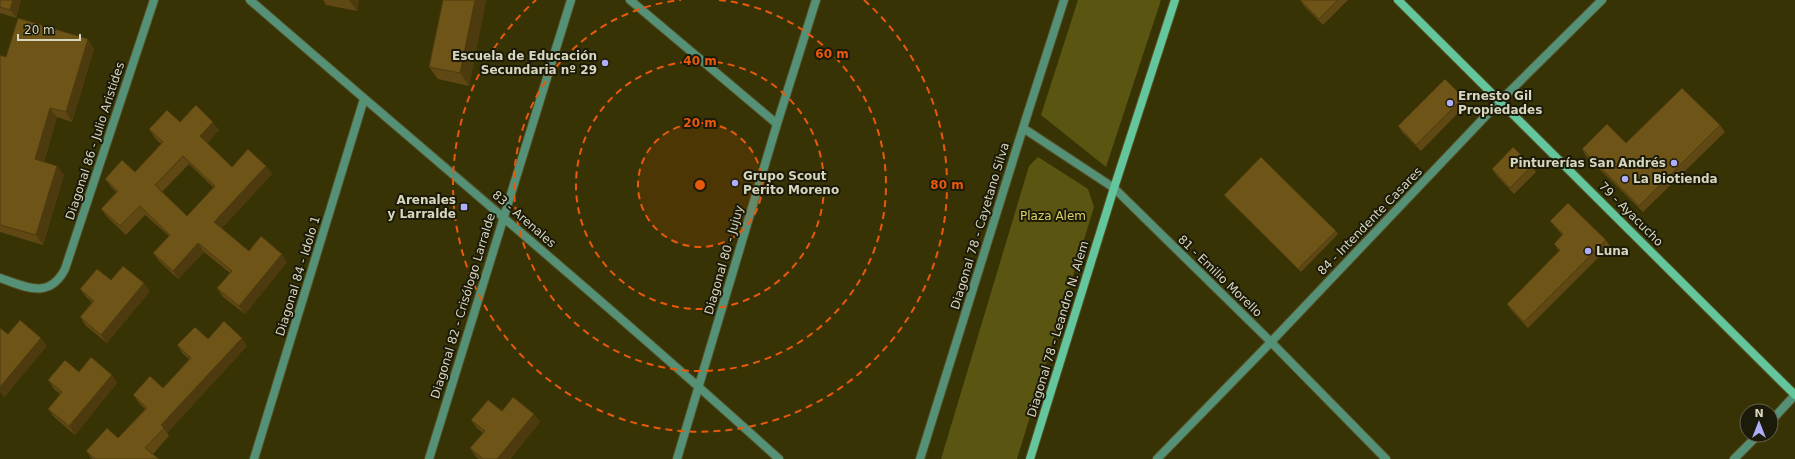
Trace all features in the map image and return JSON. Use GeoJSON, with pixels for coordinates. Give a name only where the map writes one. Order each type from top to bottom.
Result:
{"type":"FeatureCollection","features":[{"type":"Feature","properties":{"kind":"street","name":"Diagonal 86 - Julio Aristides"},"geometry":{"type":"LineString","coordinates":[[0,278],[31,289],[42,289],[53,285],[61,278],[154,0]]}},
{"type":"Feature","properties":{"kind":"street","name":"83 - Arenales"},"geometry":{"type":"LineString","coordinates":[[250,0],[364,99],[503,216],[779,459]]}},
{"type":"Feature","properties":{"kind":"street","name":"Diagonal 82 - Crisólogo Larralde"},"geometry":{"type":"LineString","coordinates":[[429,459],[571,0]]}},
{"type":"Feature","properties":{"kind":"street"},"geometry":{"type":"LineString","coordinates":[[630,0],[777,124]]}},
{"type":"Feature","properties":{"kind":"street","name":"Diagonal 80 - Jujuy"},"geometry":{"type":"LineString","coordinates":[[677,459],[777,124],[816,0]]}},
{"type":"Feature","properties":{"kind":"street","name":"Diagonal 78 - Cayetano Silva"},"geometry":{"type":"LineString","coordinates":[[920,459],[1064,0]]}},
{"type":"Feature","properties":{"kind":"street","name":"Diagonal 78 - Leandro N. Alem"},"geometry":{"type":"LineString","coordinates":[[1030,459],[1114,188],[1175,0]]}},
{"type":"Feature","properties":{"kind":"street","name":"79 - Ayacucho"},"geometry":{"type":"LineString","coordinates":[[1398,0],[1795,395]]}},
{"type":"Feature","properties":{"kind":"street","name":"84 - Intendente Casares"},"geometry":{"type":"LineString","coordinates":[[1157,459],[1271,342],[1500,101],[1602,0]]}},
{"type":"Feature","properties":{"kind":"street","name":"Diagonal 84 - Idolo 1"},"geometry":{"type":"LineString","coordinates":[[254,459],[364,99]]}},
{"type":"Feature","properties":{"kind":"street","name":"81 - Emilio Morello"},"geometry":{"type":"LineString","coordinates":[[1023,128],[1114,188],[1271,342],[1386,459]]}},
{"type":"Feature","properties":{"kind":"street"},"geometry":{"type":"LineString","coordinates":[[1779,412],[1795,395]]}},
{"type":"Feature","properties":{"kind":"street"},"geometry":{"type":"LineString","coordinates":[[1734,459],[1750,443]]}},
{"type":"Feature","properties":{"kind":"green space"},"geometry":{"type":"Polygon","coordinates":[[[1078,0],[1161,0],[1106,167],[1041,115],[1078,0]]]}},
{"type":"Feature","properties":{"kind":"green space","name":"Plaza Alem"},"geometry":{"type":"Polygon","coordinates":[[[1038,157],[1088,189],[1094,207],[1017,459],[941,459],[1029,166],[1038,157]]]}},
{"type":"Feature","properties":{"kind":"building"},"geometry":{"type":"Polygon","coordinates":[[[0,0],[13,0],[10,10],[0,7],[0,0]]]}},
{"type":"Feature","properties":{"kind":"building"},"geometry":{"type":"Polygon","coordinates":[[[443,0],[475,0],[460,73],[429,67],[443,0]]]}},
{"type":"Feature","properties":{"kind":"building"},"geometry":{"type":"Polygon","coordinates":[[[1300,0],[1338,0],[1319,19],[1300,0]]]}},
{"type":"Feature","properties":{"kind":"building"},"geometry":{"type":"Polygon","coordinates":[[[18,18],[88,39],[66,112],[50,108],[35,159],[57,166],[36,235],[0,225],[0,55],[6,57],[18,18]]]}},
{"type":"Feature","properties":{"kind":"building"},"geometry":{"type":"Polygon","coordinates":[[[1445,79],[1459,93],[1459,102],[1416,145],[1398,126],[1445,79]]]}},
{"type":"Feature","properties":{"kind":"building"},"geometry":{"type":"Polygon","coordinates":[[[1682,88],[1720,125],[1639,206],[1582,149],[1607,124],[1626,143],[1682,88]]]}},
{"type":"Feature","properties":{"kind":"building"},"geometry":{"type":"Polygon","coordinates":[[[196,105],[213,122],[200,136],[232,167],[248,149],[266,166],[214,222],[249,251],[261,236],[282,254],[239,306],[217,288],[232,271],[198,243],[173,271],[153,253],[170,235],[140,206],[120,226],[101,209],[118,191],[105,179],[122,160],[135,172],[163,142],[149,129],[167,110],[180,122],[196,105]],[[183,156],[155,185],[187,216],[215,186],[183,156]]]}},
{"type":"Feature","properties":{"kind":"building"},"geometry":{"type":"Polygon","coordinates":[[[1513,147],[1532,166],[1510,188],[1492,169],[1513,147]]]}},
{"type":"Feature","properties":{"kind":"building"},"geometry":{"type":"Polygon","coordinates":[[[1261,157],[1336,231],[1298,269],[1224,195],[1261,157]]]}},
{"type":"Feature","properties":{"kind":"building"},"geometry":{"type":"Polygon","coordinates":[[[1568,203],[1606,240],[1524,322],[1507,304],[1560,250],[1554,244],[1563,234],[1550,221],[1568,203]]]}},
{"type":"Feature","properties":{"kind":"building"},"geometry":{"type":"Polygon","coordinates":[[[123,266],[144,283],[101,335],[80,317],[94,301],[80,289],[97,269],[111,280],[123,266]]]}},
{"type":"Feature","properties":{"kind":"building"},"geometry":{"type":"Polygon","coordinates":[[[20,320],[41,338],[0,387],[0,328],[8,334],[20,320]]]}},
{"type":"Feature","properties":{"kind":"building"},"geometry":{"type":"Polygon","coordinates":[[[224,321],[242,338],[161,425],[164,428],[145,448],[159,459],[95,459],[86,451],[107,428],[118,438],[147,408],[133,395],[150,376],[163,388],[191,358],[177,345],[195,327],[208,339],[224,321]]]}},
{"type":"Feature","properties":{"kind":"building"},"geometry":{"type":"Polygon","coordinates":[[[91,357],[112,375],[69,426],[48,409],[62,392],[48,380],[65,360],[79,372],[91,357]]]}},
{"type":"Feature","properties":{"kind":"building"},"geometry":{"type":"Polygon","coordinates":[[[513,397],[534,414],[497,459],[483,459],[470,448],[485,431],[471,420],[488,400],[502,411],[513,397]]]}},
{"type":"Feature","properties":{"kind":"place","name":"Escuela de Educación Secundaria nº 29"},"geometry":{"type":"Point","coordinates":[605,63]}},
{"type":"Feature","properties":{"kind":"place","name":"Ernesto Gil Propiedades"},"geometry":{"type":"Point","coordinates":[1450,103]}},
{"type":"Feature","properties":{"kind":"place","name":"Pinturerías San Andrés"},"geometry":{"type":"Point","coordinates":[1674,163]}},
{"type":"Feature","properties":{"kind":"place","name":"La Biotienda"},"geometry":{"type":"Point","coordinates":[1625,179]}},
{"type":"Feature","properties":{"kind":"place","name":"Grupo Scout Perito Moreno"},"geometry":{"type":"Point","coordinates":[735,183]}},
{"type":"Feature","properties":{"kind":"place","name":"Arenales y Larralde"},"geometry":{"type":"Point","coordinates":[464,207]}},
{"type":"Feature","properties":{"kind":"place","name":"Luna"},"geometry":{"type":"Point","coordinates":[1588,251]}}]}
